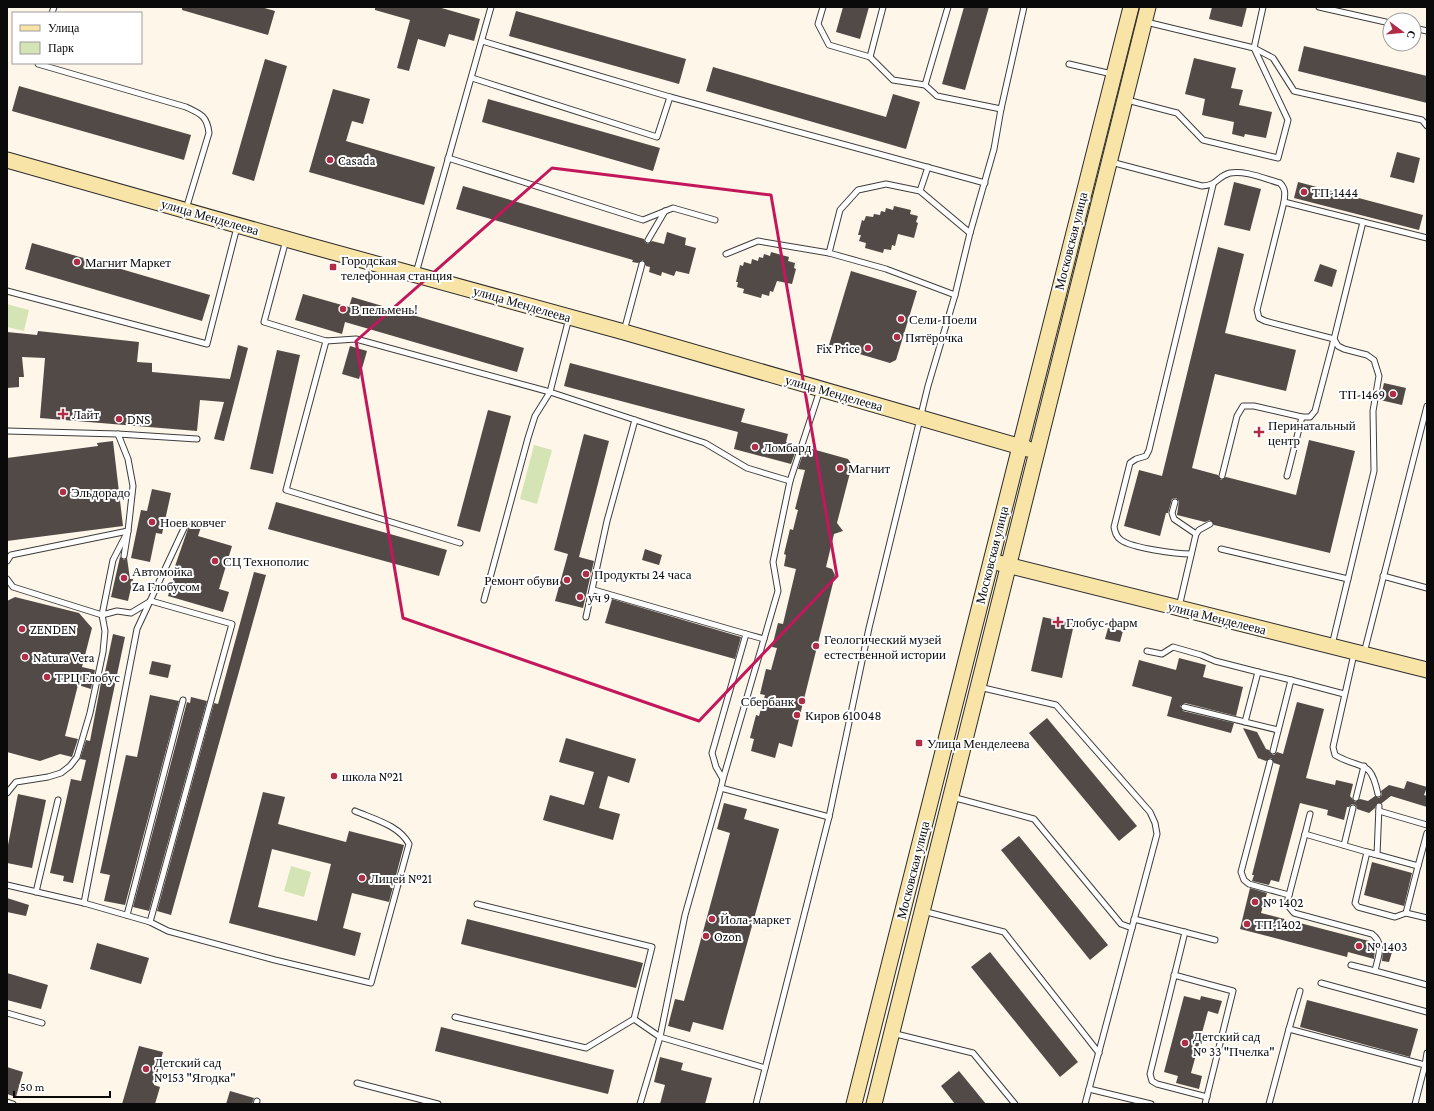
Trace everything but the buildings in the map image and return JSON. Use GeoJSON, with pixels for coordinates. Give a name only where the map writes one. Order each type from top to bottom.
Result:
{"type":"FeatureCollection","features":[{"type":"Feature","properties":{"kind":"main road","name":"Московская улица"},"geometry":{"type":"LineString","coordinates":[[854,1104],[1131,7]]}},
{"type":"Feature","properties":{"kind":"main road","name":"Московская улица"},"geometry":{"type":"LineString","coordinates":[[874,1104],[1146,14]]}},
{"type":"Feature","properties":{"kind":"main road","name":"улица Менделеева"},"geometry":{"type":"LineString","coordinates":[[7,160],[624,332],[1036,451]]}},
{"type":"Feature","properties":{"kind":"main road","name":"улица Менделеева"},"geometry":{"type":"LineString","coordinates":[[990,561],[1427,670]]}},
{"type":"Feature","properties":{"kind":"lane"},"geometry":{"type":"LineString","coordinates":[[415,274],[492,7]]}},
{"type":"Feature","properties":{"kind":"lane"},"geometry":{"type":"LineString","coordinates":[[823,7],[818,24],[829,45],[870,57],[892,80],[925,85],[937,96],[1001,109]]}},
{"type":"Feature","properties":{"kind":"lane"},"geometry":{"type":"LineString","coordinates":[[870,57],[882,7]]}},
{"type":"Feature","properties":{"kind":"lane"},"geometry":{"type":"LineString","coordinates":[[925,85],[948,7]]}},
{"type":"Feature","properties":{"kind":"lane"},"geometry":{"type":"LineString","coordinates":[[756,1104],[829,817],[869,628],[920,418],[994,149],[1001,109],[1024,7]]}},
{"type":"Feature","properties":{"kind":"lane"},"geometry":{"type":"LineString","coordinates":[[1124,99],[1177,113],[1203,140],[1278,158],[1288,120],[1254,48],[1263,7]]}},
{"type":"Feature","properties":{"kind":"lane"},"geometry":{"type":"LineString","coordinates":[[1319,7],[1382,21]]}},
{"type":"Feature","properties":{"kind":"lane"},"geometry":{"type":"LineString","coordinates":[[1146,14],[1254,48],[1273,58],[1294,91],[1422,120],[1427,126]]}},
{"type":"Feature","properties":{"kind":"lane"},"geometry":{"type":"LineString","coordinates":[[482,41],[670,97],[985,183]]}},
{"type":"Feature","properties":{"kind":"lane"},"geometry":{"type":"LineString","coordinates":[[38,64],[186,107],[200,113],[208,122],[209,133],[185,210]]}},
{"type":"Feature","properties":{"kind":"lane"},"geometry":{"type":"LineString","coordinates":[[1069,64],[1113,75]]}},
{"type":"Feature","properties":{"kind":"lane"},"geometry":{"type":"LineString","coordinates":[[472,78],[657,137],[670,97]]}},
{"type":"Feature","properties":{"kind":"lane"},"geometry":{"type":"LineString","coordinates":[[448,158],[643,220],[673,208],[715,220]]}},
{"type":"Feature","properties":{"kind":"lane"},"geometry":{"type":"LineString","coordinates":[[1109,161],[1202,186],[1213,185]]}},
{"type":"Feature","properties":{"kind":"lane"},"geometry":{"type":"LineString","coordinates":[[920,191],[928,167]]}},
{"type":"Feature","properties":{"kind":"lane"},"geometry":{"type":"LineString","coordinates":[[1190,554],[1173,554],[1129,543],[1121,540],[1115,534],[1114,527],[1130,463],[1136,459],[1146,456],[1149,450],[1213,185],[1221,177],[1230,173],[1244,174],[1280,183],[1284,187],[1286,193],[1257,310],[1258,318],[1334,339],[1338,346],[1367,355],[1374,360],[1379,376],[1373,412],[1374,471],[1332,647]]}},
{"type":"Feature","properties":{"kind":"lane"},"geometry":{"type":"LineString","coordinates":[[829,253],[840,210],[858,190],[886,184],[920,191],[970,232]]}},
{"type":"Feature","properties":{"kind":"lane"},"geometry":{"type":"LineString","coordinates":[[1284,202],[1427,238]]}},
{"type":"Feature","properties":{"kind":"lane"},"geometry":{"type":"LineString","coordinates":[[648,240],[665,211]]}},
{"type":"Feature","properties":{"kind":"lane"},"geometry":{"type":"LineString","coordinates":[[1222,476],[1236,416],[1243,406],[1254,406],[1302,417],[1310,416],[1315,411],[1363,222]]}},
{"type":"Feature","properties":{"kind":"lane"},"geometry":{"type":"LineString","coordinates":[[7,291],[207,344],[238,225]]}},
{"type":"Feature","properties":{"kind":"lane"},"geometry":{"type":"LineString","coordinates":[[286,239],[264,322],[326,341],[356,339],[550,392],[705,443],[747,468],[790,481]]}},
{"type":"Feature","properties":{"kind":"lane"},"geometry":{"type":"LineString","coordinates":[[726,254],[758,241],[829,253],[886,269],[955,295]]}},
{"type":"Feature","properties":{"kind":"lane"},"geometry":{"type":"LineString","coordinates":[[624,332],[642,264]]}},
{"type":"Feature","properties":{"kind":"lane"},"geometry":{"type":"LineString","coordinates":[[484,600],[528,438],[535,416],[550,392],[569,317]]}},
{"type":"Feature","properties":{"kind":"lane"},"geometry":{"type":"LineString","coordinates":[[326,341],[286,490],[460,542]]}},
{"type":"Feature","properties":{"kind":"lane"},"geometry":{"type":"LineString","coordinates":[[640,1104],[660,1037],[685,915],[778,591],[773,562],[790,481],[820,389]]}},
{"type":"Feature","properties":{"kind":"lane"},"geometry":{"type":"LineString","coordinates":[[1378,794],[1374,776],[1370,770],[1364,766],[1335,755],[1333,747],[1344,694],[1359,653],[1383,576],[1427,406]]}},
{"type":"Feature","properties":{"kind":"lane"},"geometry":{"type":"LineString","coordinates":[[1287,476],[1302,417]]}},
{"type":"Feature","properties":{"kind":"lane"},"geometry":{"type":"LineString","coordinates":[[586,618],[594,590],[607,521],[635,420]]}},
{"type":"Feature","properties":{"kind":"lane"},"geometry":{"type":"LineString","coordinates":[[7,431],[118,434],[197,439]]}},
{"type":"Feature","properties":{"kind":"lane"},"geometry":{"type":"LineString","coordinates":[[118,434],[128,460],[133,486],[124,556]]}},
{"type":"Feature","properties":{"kind":"lane"},"geometry":{"type":"LineString","coordinates":[[1175,502],[1172,513],[1174,519],[1196,534]]}},
{"type":"Feature","properties":{"kind":"lane"},"geometry":{"type":"LineString","coordinates":[[84,903],[137,629],[186,524]]}},
{"type":"Feature","properties":{"kind":"lane"},"geometry":{"type":"LineString","coordinates":[[1179,608],[1190,554],[1196,534],[1199,530],[1210,524]]}},
{"type":"Feature","properties":{"kind":"lane"},"geometry":{"type":"LineString","coordinates":[[7,561],[11,555],[128,531]]}},
{"type":"Feature","properties":{"kind":"lane"},"geometry":{"type":"LineString","coordinates":[[7,793],[16,782],[48,777],[61,773],[77,757],[90,713],[103,652],[105,631],[102,615],[114,560],[128,531]]}},
{"type":"Feature","properties":{"kind":"lane"},"geometry":{"type":"LineString","coordinates":[[1221,549],[1348,579]]}},
{"type":"Feature","properties":{"kind":"lane"},"geometry":{"type":"LineString","coordinates":[[1383,576],[1427,588]]}},
{"type":"Feature","properties":{"kind":"lane"},"geometry":{"type":"LineString","coordinates":[[7,580],[13,587],[102,615],[117,611],[131,613],[151,601],[232,624],[150,922]]}},
{"type":"Feature","properties":{"kind":"lane"},"geometry":{"type":"LineString","coordinates":[[594,590],[764,639]]}},
{"type":"Feature","properties":{"kind":"lane"},"geometry":{"type":"LineString","coordinates":[[723,779],[716,767],[712,753],[746,634]]}},
{"type":"Feature","properties":{"kind":"lane"},"geometry":{"type":"LineString","coordinates":[[1148,651],[1162,654],[1173,647],[1201,655],[1215,661],[1344,694]]}},
{"type":"Feature","properties":{"kind":"lane"},"geometry":{"type":"LineString","coordinates":[[1245,722],[1258,672]]}},
{"type":"Feature","properties":{"kind":"lane"},"geometry":{"type":"LineString","coordinates":[[1273,751],[1291,680]]}},
{"type":"Feature","properties":{"kind":"lane"},"geometry":{"type":"LineString","coordinates":[[978,687],[1056,705],[1150,812],[1155,823],[1157,834],[1085,1104]]}},
{"type":"Feature","properties":{"kind":"lane"},"geometry":{"type":"LineString","coordinates":[[127,915],[183,700]]}},
{"type":"Feature","properties":{"kind":"lane"},"geometry":{"type":"LineString","coordinates":[[1184,707],[1278,730]]}},
{"type":"Feature","properties":{"kind":"lane"},"geometry":{"type":"LineString","coordinates":[[1270,762],[1241,872],[1244,880],[1249,884],[1289,895]]}},
{"type":"Feature","properties":{"kind":"lane"},"geometry":{"type":"LineString","coordinates":[[1356,798],[1364,766]]}},
{"type":"Feature","properties":{"kind":"lane"},"geometry":{"type":"LineString","coordinates":[[721,788],[829,817]]}},
{"type":"Feature","properties":{"kind":"lane"},"geometry":{"type":"LineString","coordinates":[[950,796],[1034,818],[1121,924],[1132,928]]}},
{"type":"Feature","properties":{"kind":"lane"},"geometry":{"type":"LineString","coordinates":[[36,892],[58,800]]}},
{"type":"Feature","properties":{"kind":"lane"},"geometry":{"type":"LineString","coordinates":[[1344,845],[1353,808]]}},
{"type":"Feature","properties":{"kind":"lane"},"geometry":{"type":"LineString","coordinates":[[1377,855],[1378,808],[1427,825]]}},
{"type":"Feature","properties":{"kind":"lane"},"geometry":{"type":"LineString","coordinates":[[7,885],[84,903],[127,915],[150,922],[168,930],[275,960],[371,983],[409,844],[404,835],[394,828],[355,811]]}},
{"type":"Feature","properties":{"kind":"lane"},"geometry":{"type":"LineString","coordinates":[[1310,814],[1289,895],[1289,907],[1294,913],[1372,934],[1378,939],[1381,946],[1374,971]]}},
{"type":"Feature","properties":{"kind":"lane"},"geometry":{"type":"LineString","coordinates":[[1406,913],[1427,833]]}},
{"type":"Feature","properties":{"kind":"lane"},"geometry":{"type":"LineString","coordinates":[[1305,834],[1418,866]]}},
{"type":"Feature","properties":{"kind":"lane"},"geometry":{"type":"LineString","coordinates":[[1367,852],[1355,903],[1358,907],[1396,917],[1406,913],[1427,918]]}},
{"type":"Feature","properties":{"kind":"lane"},"geometry":{"type":"LineString","coordinates":[[455,1018],[586,1048],[634,1019],[652,947],[477,904]]}},
{"type":"Feature","properties":{"kind":"lane"},"geometry":{"type":"LineString","coordinates":[[922,910],[1004,932],[1098,1053]]}},
{"type":"Feature","properties":{"kind":"lane"},"geometry":{"type":"LineString","coordinates":[[1134,918],[1215,940]]}},
{"type":"Feature","properties":{"kind":"lane"},"geometry":{"type":"LineString","coordinates":[[1185,932],[1150,1074],[1152,1081],[1157,1084],[1207,1097]]}},
{"type":"Feature","properties":{"kind":"lane"},"geometry":{"type":"LineString","coordinates":[[1352,965],[1427,985]]}},
{"type":"Feature","properties":{"kind":"lane"},"geometry":{"type":"LineString","coordinates":[[1174,975],[1233,991],[1205,1104]]}},
{"type":"Feature","properties":{"kind":"lane"},"geometry":{"type":"LineString","coordinates":[[1321,983],[1427,1012]]}},
{"type":"Feature","properties":{"kind":"lane"},"geometry":{"type":"LineString","coordinates":[[1269,1104],[1300,991]]}},
{"type":"Feature","properties":{"kind":"lane"},"geometry":{"type":"LineString","coordinates":[[7,1013],[42,1023]]}},
{"type":"Feature","properties":{"kind":"lane"},"geometry":{"type":"LineString","coordinates":[[634,1019],[660,1037],[765,1068]]}},
{"type":"Feature","properties":{"kind":"lane"},"geometry":{"type":"LineString","coordinates":[[1289,1029],[1424,1065]]}},
{"type":"Feature","properties":{"kind":"lane"},"geometry":{"type":"LineString","coordinates":[[892,1033],[974,1053],[1015,1104]]}},
{"type":"Feature","properties":{"kind":"lane"},"geometry":{"type":"LineString","coordinates":[[1415,1104],[1427,1053]]}},
{"type":"Feature","properties":{"kind":"lane"},"geometry":{"type":"LineString","coordinates":[[357,1083],[438,1104]]}},
{"type":"Feature","properties":{"kind":"lane"},"geometry":{"type":"LineString","coordinates":[[1089,1089],[1151,1104]]}},
{"type":"Feature","properties":{"kind":"lane"},"geometry":{"type":"LineString","coordinates":[[7,1102],[13,1104]]}},
{"type":"Feature","properties":{"kind":"highlighted area"},"geometry":{"type":"Polygon","coordinates":[[[552,168],[771,195],[837,576],[699,721],[403,618],[356,341],[552,168]]]}},
{"type":"Feature","properties":{"kind":"green space"},"geometry":{"type":"Polygon","coordinates":[[[7,304],[29,310],[24,331],[7,327],[7,304]]]}},
{"type":"Feature","properties":{"kind":"green space"},"geometry":{"type":"Polygon","coordinates":[[[534,445],[552,450],[537,504],[520,499],[534,445]]]}},
{"type":"Feature","properties":{"kind":"green space"},"geometry":{"type":"Polygon","coordinates":[[[291,866],[311,872],[304,897],[284,891],[291,866]]]}},
{"type":"Feature","properties":{"kind":"place","name":"Casada"},"geometry":{"type":"Point","coordinates":[330,160]}},
{"type":"Feature","properties":{"kind":"place","name":"ТП-1444"},"geometry":{"type":"Point","coordinates":[1304,192]}},
{"type":"Feature","properties":{"kind":"place","name":"Магнит Маркет"},"geometry":{"type":"Point","coordinates":[77,262]}},
{"type":"Feature","properties":{"kind":"place","name":"Городская телефонная станция"},"geometry":{"type":"Point","coordinates":[333,267]}},
{"type":"Feature","properties":{"kind":"place","name":"В пельмень!"},"geometry":{"type":"Point","coordinates":[343,309]}},
{"type":"Feature","properties":{"kind":"place","name":"Сели-Поели"},"geometry":{"type":"Point","coordinates":[901,319]}},
{"type":"Feature","properties":{"kind":"place","name":"Пятёрочка"},"geometry":{"type":"Point","coordinates":[897,337]}},
{"type":"Feature","properties":{"kind":"place","name":"Fix Price"},"geometry":{"type":"Point","coordinates":[868,348]}},
{"type":"Feature","properties":{"kind":"place","name":"ТП-1469"},"geometry":{"type":"Point","coordinates":[1393,394]}},
{"type":"Feature","properties":{"kind":"place","name":"Лайт"},"geometry":{"type":"Point","coordinates":[63,414]}},
{"type":"Feature","properties":{"kind":"place","name":"DNS"},"geometry":{"type":"Point","coordinates":[119,419]}},
{"type":"Feature","properties":{"kind":"place","name":"Перинатальный центр"},"geometry":{"type":"Point","coordinates":[1259,432]}},
{"type":"Feature","properties":{"kind":"place","name":"Ломбард"},"geometry":{"type":"Point","coordinates":[755,447]}},
{"type":"Feature","properties":{"kind":"place","name":"Магнит"},"geometry":{"type":"Point","coordinates":[840,468]}},
{"type":"Feature","properties":{"kind":"place","name":"Эльдорадо"},"geometry":{"type":"Point","coordinates":[63,492]}},
{"type":"Feature","properties":{"kind":"place","name":"Ноев ковчег"},"geometry":{"type":"Point","coordinates":[152,522]}},
{"type":"Feature","properties":{"kind":"place","name":"СЦ Технополис"},"geometry":{"type":"Point","coordinates":[215,561]}},
{"type":"Feature","properties":{"kind":"place","name":"Продукты 24 часа"},"geometry":{"type":"Point","coordinates":[586,574]}},
{"type":"Feature","properties":{"kind":"place","name":"Автомойка Za Глобусом"},"geometry":{"type":"Point","coordinates":[124,578]}},
{"type":"Feature","properties":{"kind":"place","name":"Ремонт обуви"},"geometry":{"type":"Point","coordinates":[567,580]}},
{"type":"Feature","properties":{"kind":"place","name":"уч 9"},"geometry":{"type":"Point","coordinates":[580,597]}},
{"type":"Feature","properties":{"kind":"place","name":"Глобус-фарм"},"geometry":{"type":"Point","coordinates":[1058,622]}},
{"type":"Feature","properties":{"kind":"place","name":"ZENDEN"},"geometry":{"type":"Point","coordinates":[22,629]}},
{"type":"Feature","properties":{"kind":"place","name":"Геологический музей естественной истории"},"geometry":{"type":"Point","coordinates":[816,646]}},
{"type":"Feature","properties":{"kind":"place","name":"Natura Vera"},"geometry":{"type":"Point","coordinates":[25,657]}},
{"type":"Feature","properties":{"kind":"place","name":"ТРЦ Глобус"},"geometry":{"type":"Point","coordinates":[47,677]}},
{"type":"Feature","properties":{"kind":"place","name":"Сбербанк"},"geometry":{"type":"Point","coordinates":[802,701]}},
{"type":"Feature","properties":{"kind":"place","name":"Киров 610048"},"geometry":{"type":"Point","coordinates":[797,715]}},
{"type":"Feature","properties":{"kind":"place","name":"Улица Менделеева"},"geometry":{"type":"Point","coordinates":[919,743]}},
{"type":"Feature","properties":{"kind":"place","name":"школа №21"},"geometry":{"type":"Point","coordinates":[334,776]}},
{"type":"Feature","properties":{"kind":"place","name":"Лицей №21"},"geometry":{"type":"Point","coordinates":[362,878]}},
{"type":"Feature","properties":{"kind":"place","name":"№ 1402"},"geometry":{"type":"Point","coordinates":[1255,902]}},
{"type":"Feature","properties":{"kind":"place","name":"Йола-маркет"},"geometry":{"type":"Point","coordinates":[712,919]}},
{"type":"Feature","properties":{"kind":"place","name":"ТП-1402"},"geometry":{"type":"Point","coordinates":[1247,924]}},
{"type":"Feature","properties":{"kind":"place","name":"Ozon"},"geometry":{"type":"Point","coordinates":[706,936]}},
{"type":"Feature","properties":{"kind":"place","name":"№ 1403"},"geometry":{"type":"Point","coordinates":[1359,946]}},
{"type":"Feature","properties":{"kind":"place","name":"Детский сад № 33 \"Пчелка\""},"geometry":{"type":"Point","coordinates":[1185,1043]}},
{"type":"Feature","properties":{"kind":"place","name":"Детский сад №153 \"Ягодка\""},"geometry":{"type":"Point","coordinates":[146,1069]}}]}
